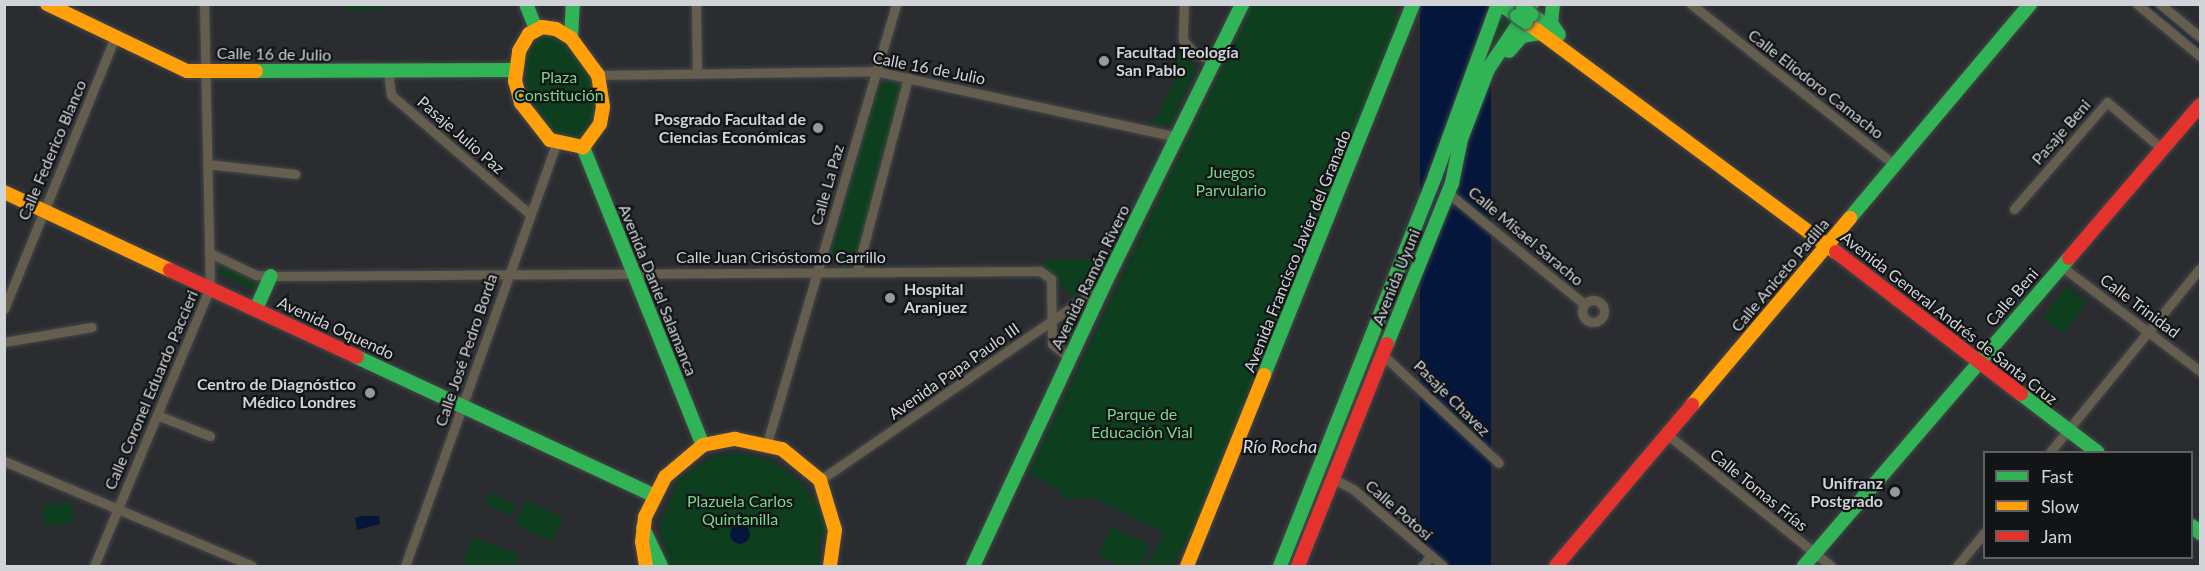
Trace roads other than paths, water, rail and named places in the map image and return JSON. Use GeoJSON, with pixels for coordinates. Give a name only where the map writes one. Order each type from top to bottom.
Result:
{"type":"FeatureCollection","features":[{"type":"Feature","properties":{"kind":"main road","name":"Calle 16 de Julio"},"geometry":{"type":"LineString","coordinates":[[47,4],[187,71],[204,69],[515,70]]}},
{"type":"Feature","properties":{"kind":"main road"},"geometry":{"type":"LineString","coordinates":[[526,4],[536,29]]}},
{"type":"Feature","properties":{"kind":"main road"},"geometry":{"type":"LineString","coordinates":[[571,38],[573,4]]}},
{"type":"Feature","properties":{"kind":"main road","name":"Avenida Ramón Rivero"},"geometry":{"type":"LineString","coordinates":[[973,567],[1069,358],[1242,4]]}},
{"type":"Feature","properties":{"kind":"main road","name":"Avenida Francisco Javier del Granado"},"geometry":{"type":"LineString","coordinates":[[1187,563],[1212,510],[1413,4]]}},
{"type":"Feature","properties":{"kind":"main road"},"geometry":{"type":"LineString","coordinates":[[1553,4],[1551,22],[1559,35]]}},
{"type":"Feature","properties":{"kind":"main road","name":"Calle Aniceto Padilla"},"geometry":{"type":"LineString","coordinates":[[1556,567],[2030,4]]}},
{"type":"Feature","properties":{"kind":"main road","name":"Avenida General Andrés de Santa Cruz"},"geometry":{"type":"LineString","coordinates":[[1517,10],[1559,35],[1580,57]]}},
{"type":"Feature","properties":{"kind":"main road","name":"Avenida General Andrés de Santa Cruz"},"geometry":{"type":"LineString","coordinates":[[1517,10],[1540,33],[1580,57],[1828,244],[2094,451]]}},
{"type":"Feature","properties":{"kind":"main road","name":"Avenida Uyuni"},"geometry":{"type":"LineString","coordinates":[[1298,567],[1448,193],[1454,177],[1461,139],[1488,69],[1517,10]]}},
{"type":"Feature","properties":{"kind":"main road","name":"Avenida Uyuni"},"geometry":{"type":"LineString","coordinates":[[1280,567],[1431,186],[1517,10]]}},
{"type":"Feature","properties":{"kind":"main road"},"geometry":{"type":"LineString","coordinates":[[536,29],[556,29],[571,38],[598,75],[603,107],[600,124],[583,147],[556,144],[527,115],[518,93],[515,70],[523,42],[536,29]]}},
{"type":"Feature","properties":{"kind":"main road"},"geometry":{"type":"LineString","coordinates":[[1454,177],[1506,56],[1522,36],[1540,33]]}},
{"type":"Feature","properties":{"kind":"main road","name":"Calle Beni"},"geometry":{"type":"LineString","coordinates":[[1804,567],[2200,105]]}},
{"type":"Feature","properties":{"kind":"main road","name":"Avenida Daniel Salamanca"},"geometry":{"type":"LineString","coordinates":[[583,147],[703,445]]}},
{"type":"Feature","properties":{"kind":"main road","name":"Avenida Oquendo"},"geometry":{"type":"LineString","coordinates":[[4,192],[652,495]]}},
{"type":"Feature","properties":{"kind":"main road"},"geometry":{"type":"LineString","coordinates":[[256,309],[271,276]]}},
{"type":"Feature","properties":{"kind":"main road"},"geometry":{"type":"LineString","coordinates":[[646,567],[643,528],[652,495],[683,459],[703,445],[735,439],[767,443],[793,455],[820,480],[835,530],[831,566]]}},
{"type":"Feature","properties":{"kind":"main road"},"geometry":{"type":"LineString","coordinates":[[643,528],[661,567]]}},
{"type":"Feature","properties":{"kind":"street","name":"Calle Coronel Eduardo Paccieri"},"geometry":{"type":"LineString","coordinates":[[94,567],[210,288],[204,4]]}},
{"type":"Feature","properties":{"kind":"street"},"geometry":{"type":"LineString","coordinates":[[696,4],[697,73]]}},
{"type":"Feature","properties":{"kind":"street","name":"Calle La Paz"},"geometry":{"type":"LineString","coordinates":[[767,443],[896,4]]}},
{"type":"Feature","properties":{"kind":"street"},"geometry":{"type":"LineString","coordinates":[[1184,4],[1184,40],[1193,52],[1214,62]]}},
{"type":"Feature","properties":{"kind":"street","name":"Calle Eliodoro Camacho"},"geometry":{"type":"LineString","coordinates":[[1691,4],[1895,165]]}},
{"type":"Feature","properties":{"kind":"street"},"geometry":{"type":"LineString","coordinates":[[2137,4],[2200,56]]}},
{"type":"Feature","properties":{"kind":"street"},"geometry":{"type":"LineString","coordinates":[[2160,4],[2200,37]]}},
{"type":"Feature","properties":{"kind":"street","name":"Calle Federico Blanco"},"geometry":{"type":"LineString","coordinates":[[4,309],[115,37]]}},
{"type":"Feature","properties":{"kind":"street","name":"Pasaje Julio Paz"},"geometry":{"type":"LineString","coordinates":[[388,71],[391,95],[530,214]]}},
{"type":"Feature","properties":{"kind":"street","name":"Calle 16 de Julio"},"geometry":{"type":"LineString","coordinates":[[598,75],[875,71],[1178,137]]}},
{"type":"Feature","properties":{"kind":"street"},"geometry":{"type":"LineString","coordinates":[[857,271],[908,78]]}},
{"type":"Feature","properties":{"kind":"street","name":"Pasaje Beni"},"geometry":{"type":"LineString","coordinates":[[2014,209],[2107,102],[2162,150]]}},
{"type":"Feature","properties":{"kind":"street","name":"Calle José Pedro Borda"},"geometry":{"type":"LineString","coordinates":[[405,567],[508,273],[556,144]]}},
{"type":"Feature","properties":{"kind":"street"},"geometry":{"type":"LineString","coordinates":[[207,164],[295,174]]}},
{"type":"Feature","properties":{"kind":"street","name":"Calle Misael Saracho"},"geometry":{"type":"LineString","coordinates":[[1448,193],[1584,304]]}},
{"type":"Feature","properties":{"kind":"street","name":"Calle Juan Crisóstomo Carrillo"},"geometry":{"type":"LineString","coordinates":[[210,253],[255,275],[271,276],[1040,271],[1051,279],[1053,344],[1069,358]]}},
{"type":"Feature","properties":{"kind":"street","name":"Calle Trinidad"},"geometry":{"type":"LineString","coordinates":[[2061,266],[2200,371]]}},
{"type":"Feature","properties":{"kind":"street"},"geometry":{"type":"LineString","coordinates":[[2052,451],[2200,268]]}},
{"type":"Feature","properties":{"kind":"street","name":"Avenida Papa Paulo III"},"geometry":{"type":"LineString","coordinates":[[820,480],[1104,285]]}},
{"type":"Feature","properties":{"kind":"street"},"geometry":{"type":"LineString","coordinates":[[4,342],[92,327]]}},
{"type":"Feature","properties":{"kind":"street","name":"Pasaje Chavez"},"geometry":{"type":"LineString","coordinates":[[1383,355],[1499,463]]}},
{"type":"Feature","properties":{"kind":"street"},"geometry":{"type":"LineString","coordinates":[[157,415],[210,436]]}},
{"type":"Feature","properties":{"kind":"street","name":"Calle Tomas Frías"},"geometry":{"type":"LineString","coordinates":[[1668,435],[1832,567]]}},
{"type":"Feature","properties":{"kind":"street"},"geometry":{"type":"LineString","coordinates":[[4,461],[252,567]]}},
{"type":"Feature","properties":{"kind":"street","name":"Calle Potosí"},"geometry":{"type":"LineString","coordinates":[[1334,479],[1353,489],[1443,567]]}},
{"type":"Feature","properties":{"kind":"street"},"geometry":{"type":"LineString","coordinates":[[1957,567],[1983,534]]}},
{"type":"Feature","properties":{"kind":"street"},"geometry":{"type":"LineString","coordinates":[[1422,567],[1431,556]]}},
{"type":"Feature","properties":{"kind":"water"},"geometry":{"type":"Polygon","coordinates":[[[1420,5],[1491,5],[1491,566],[1420,566],[1420,5]]]}},
{"type":"Feature","properties":{"kind":"water"},"geometry":{"type":"Polygon","coordinates":[[[379,516],[380,524],[357,530],[355,518],[379,516]]]}},
{"type":"Feature","properties":{"kind":"water"},"geometry":{"type":"Polygon","coordinates":[[[740,524],[747,527],[750,534],[747,541],[740,544],[733,541],[730,534],[733,527],[740,524]]]}},
{"type":"Feature","properties":{"kind":"waterway"},"geometry":{"type":"LineString","coordinates":[[2149,4],[2200,47]]}},
{"type":"Feature","properties":{"kind":"place","name":"Facultad Teología San Pablo"},"geometry":{"type":"Point","coordinates":[1104,61]}},
{"type":"Feature","properties":{"kind":"place","name":"Posgrado Facultad de Ciencias Económicas"},"geometry":{"type":"Point","coordinates":[818,128]}},
{"type":"Feature","properties":{"kind":"place","name":"Hospital Aranjuez"},"geometry":{"type":"Point","coordinates":[890,298]}},
{"type":"Feature","properties":{"kind":"place","name":"Centro de Diagnóstico Médico Londres"},"geometry":{"type":"Point","coordinates":[370,393]}},
{"type":"Feature","properties":{"kind":"place","name":"Unifranz Postgrado"},"geometry":{"type":"Point","coordinates":[1895,492]}},
{"type":"Feature","properties":{"kind":"park label","name":"Plaza Constitución"},"geometry":{"type":"Point","coordinates":[559,86]}},
{"type":"Feature","properties":{"kind":"park label","name":"Juegos Parvulario"},"geometry":{"type":"Point","coordinates":[1231,181]}},
{"type":"Feature","properties":{"kind":"park label","name":"Parque de Educación Vial"},"geometry":{"type":"Point","coordinates":[1142,423]}},
{"type":"Feature","properties":{"kind":"park label","name":"Plazuela Carlos Quintanilla"},"geometry":{"type":"Point","coordinates":[740,510]}},
{"type":"Feature","properties":{"kind":"water label","name":"Río Rocha"},"geometry":{"type":"Point","coordinates":[1280,446]}}]}
